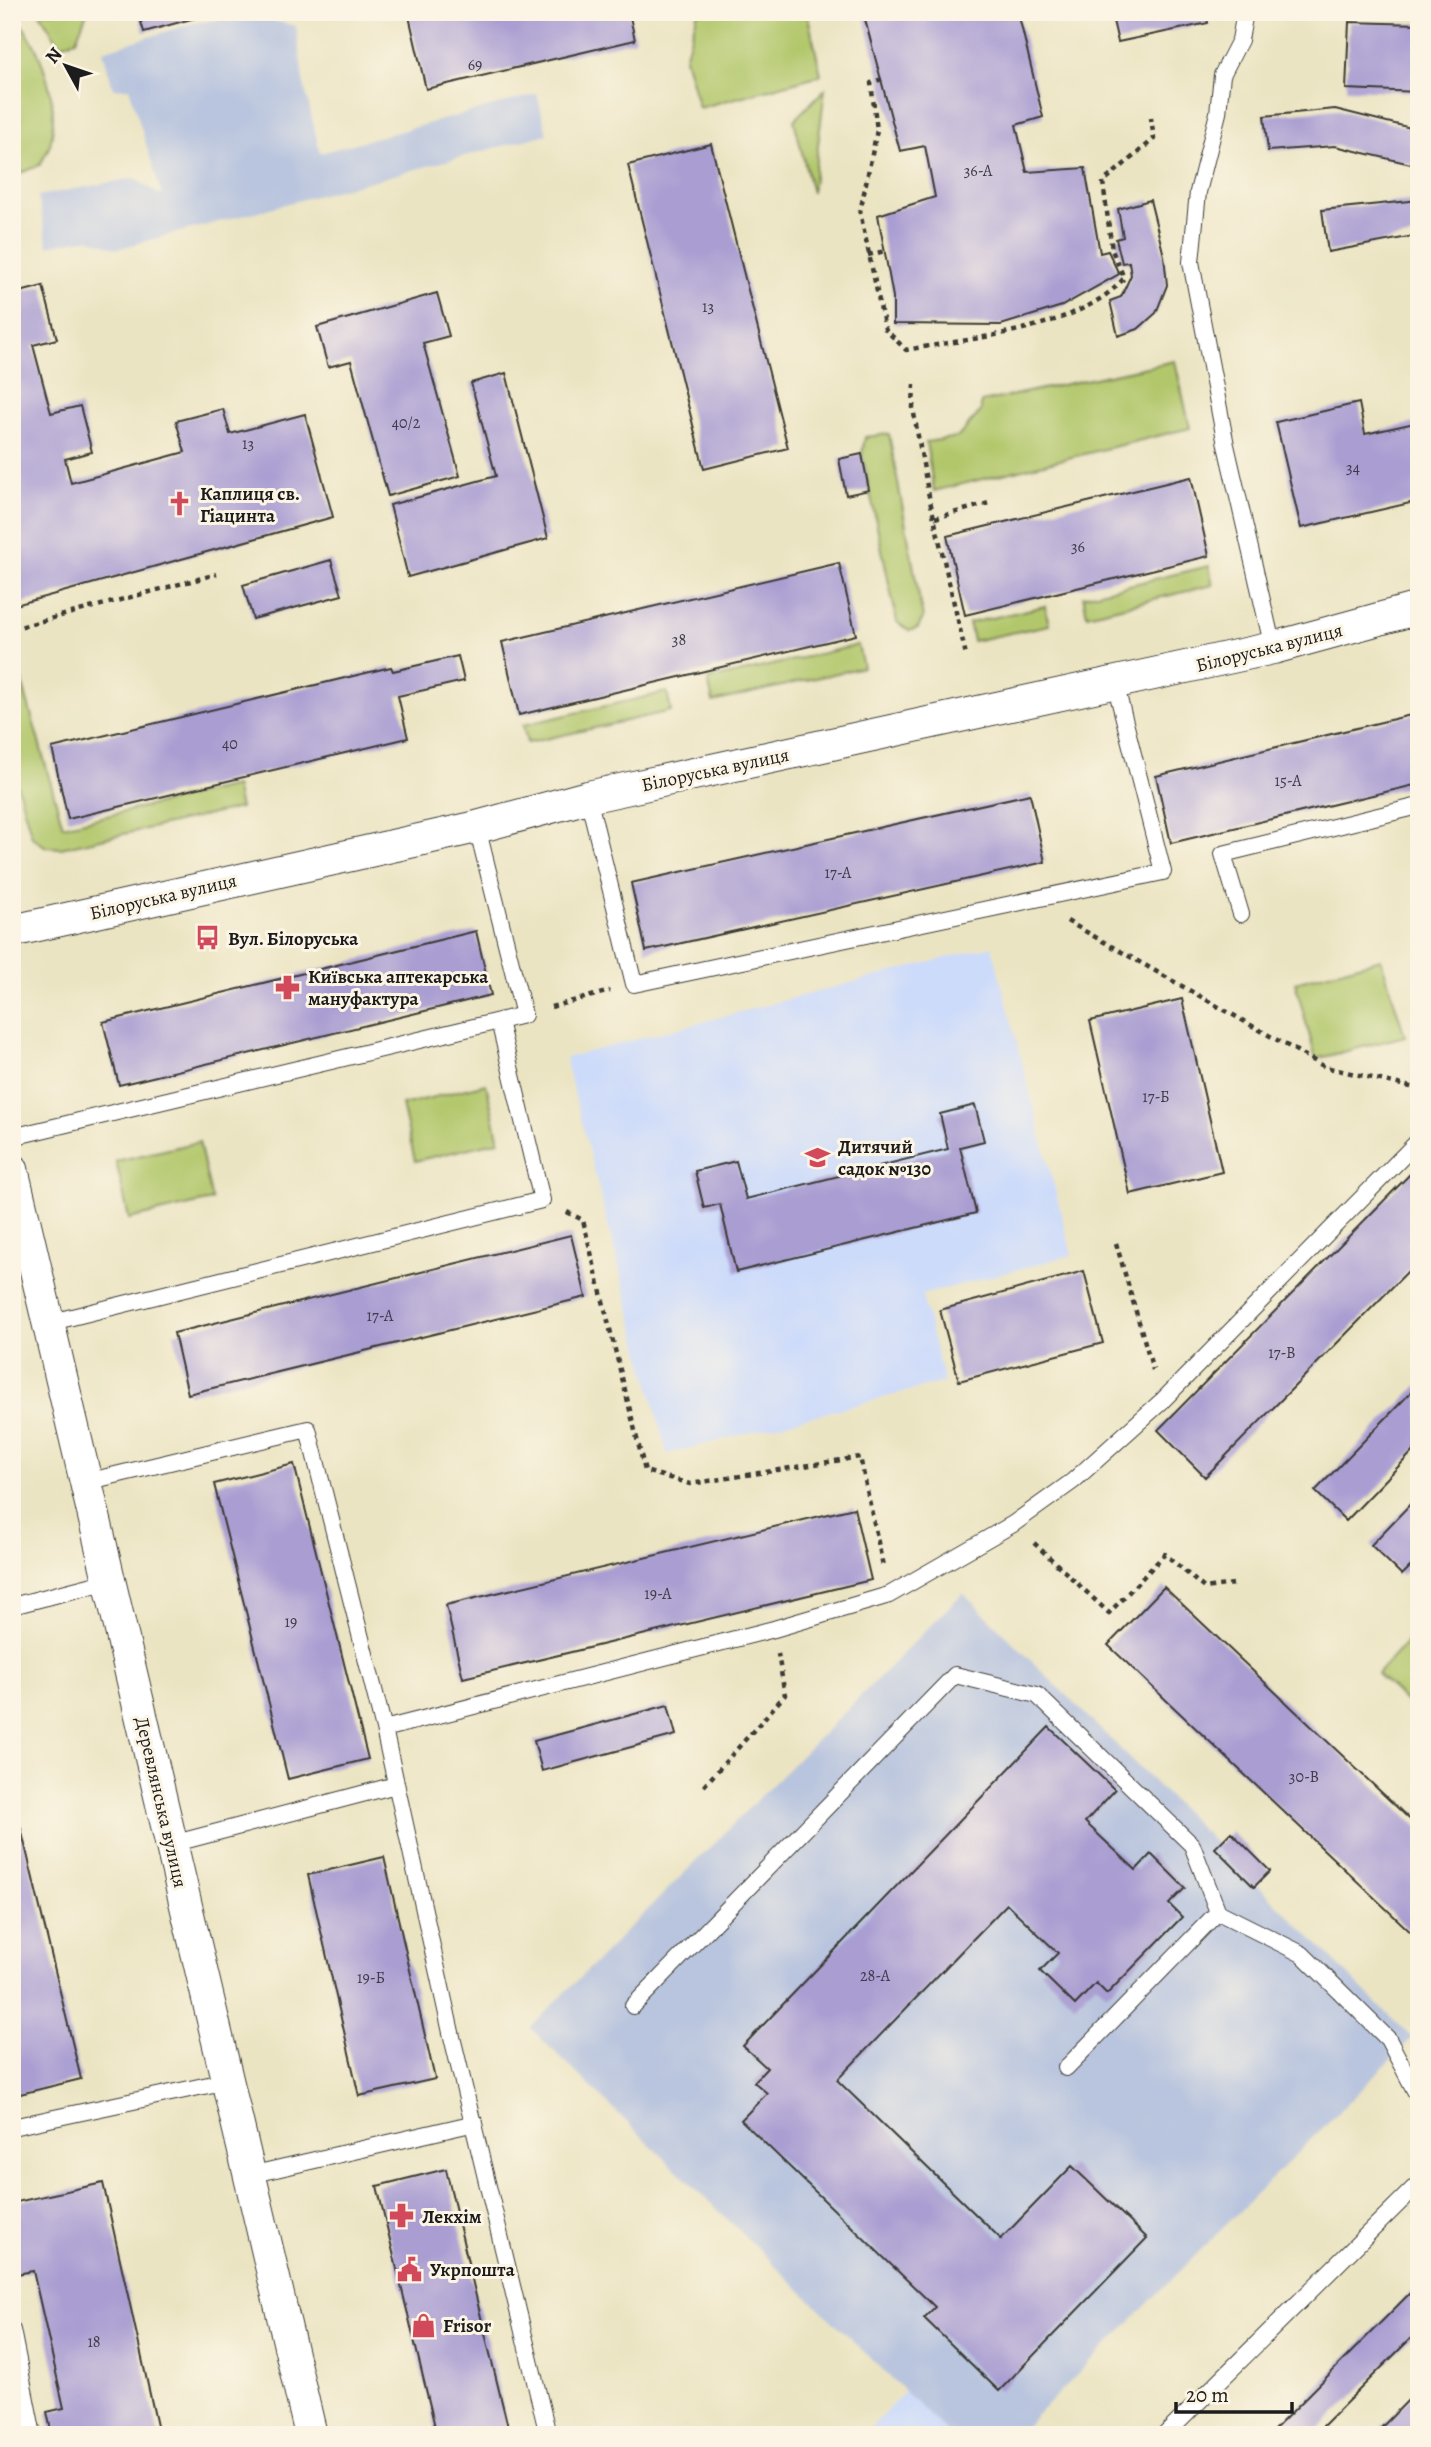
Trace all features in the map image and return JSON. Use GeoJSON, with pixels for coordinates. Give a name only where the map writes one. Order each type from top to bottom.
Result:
{"type":"FeatureCollection","features":[{"type":"Feature","properties":{"kind":"street","name":"Білоруська вулиця"},"geometry":{"type":"LineString","coordinates":[[12,930],[477,827],[588,797],[1273,648],[1419,608]]}},
{"type":"Feature","properties":{"kind":"street","name":"Деревлянська вулиця"},"geometry":{"type":"LineString","coordinates":[[12,1169],[311,2435]]}},
{"type":"Feature","properties":{"kind":"lane"},"geometry":{"type":"LineString","coordinates":[[1245,12],[1240,40],[1222,75],[1218,113],[1198,191],[1191,262],[1226,444],[1273,648]]}},
{"type":"Feature","properties":{"kind":"lane"},"geometry":{"type":"LineString","coordinates":[[588,797],[634,984],[1163,872],[1115,683]]}},
{"type":"Feature","properties":{"kind":"lane"},"geometry":{"type":"LineString","coordinates":[[1241,914],[1223,854],[1419,806]]}},
{"type":"Feature","properties":{"kind":"lane"},"geometry":{"type":"LineString","coordinates":[[12,1137],[524,1015],[477,827]]}},
{"type":"Feature","properties":{"kind":"lane"},"geometry":{"type":"LineString","coordinates":[[48,1323],[542,1200],[499,1021]]}},
{"type":"Feature","properties":{"kind":"lane"},"geometry":{"type":"LineString","coordinates":[[384,1729],[774,1629],[889,1595],[1013,1524],[1073,1481],[1162,1401],[1419,1140]]}},
{"type":"Feature","properties":{"kind":"lane"},"geometry":{"type":"LineString","coordinates":[[86,1482],[309,1429],[384,1729],[452,2037],[475,2123],[548,2435]]}},
{"type":"Feature","properties":{"kind":"lane"},"geometry":{"type":"LineString","coordinates":[[12,1606],[110,1581]]}},
{"type":"Feature","properties":{"kind":"lane"},"geometry":{"type":"LineString","coordinates":[[634,2006],[955,1675],[1037,1695],[1192,1845],[1218,1912],[1301,1954],[1388,2039],[1419,2098]]}},
{"type":"Feature","properties":{"kind":"lane"},"geometry":{"type":"LineString","coordinates":[[172,1844],[396,1785]]}},
{"type":"Feature","properties":{"kind":"lane"},"geometry":{"type":"LineString","coordinates":[[1066,2068],[1218,1912]]}},
{"type":"Feature","properties":{"kind":"lane"},"geometry":{"type":"LineString","coordinates":[[12,2127],[228,2081]]}},
{"type":"Feature","properties":{"kind":"lane"},"geometry":{"type":"LineString","coordinates":[[250,2175],[475,2123]]}},
{"type":"Feature","properties":{"kind":"lane"},"geometry":{"type":"LineString","coordinates":[[1165,2435],[1419,2183]]}},
{"type":"Feature","properties":{"kind":"lane"},"geometry":{"type":"LineString","coordinates":[[12,2330],[19,2397],[33,2435]]}},
{"type":"Feature","properties":{"kind":"path"},"geometry":{"type":"LineString","coordinates":[[882,79],[871,83],[877,130],[860,212],[885,329],[906,350],[1029,327],[1084,307],[1114,290],[1124,278],[1112,250],[1103,182],[1154,139],[1152,118]]}},
{"type":"Feature","properties":{"kind":"path"},"geometry":{"type":"LineString","coordinates":[[868,255],[885,251]]}},
{"type":"Feature","properties":{"kind":"path"},"geometry":{"type":"LineString","coordinates":[[914,384],[913,408],[966,655]]}},
{"type":"Feature","properties":{"kind":"path"},"geometry":{"type":"LineString","coordinates":[[935,518],[989,503]]}},
{"type":"Feature","properties":{"kind":"path"},"geometry":{"type":"LineString","coordinates":[[12,629],[217,574]]}},
{"type":"Feature","properties":{"kind":"path"},"geometry":{"type":"LineString","coordinates":[[1030,900],[1325,1067],[1419,1089]]}},
{"type":"Feature","properties":{"kind":"path"},"geometry":{"type":"LineString","coordinates":[[524,1015],[634,984]]}},
{"type":"Feature","properties":{"kind":"path"},"geometry":{"type":"LineString","coordinates":[[542,1200],[583,1220],[645,1471],[690,1484],[860,1457],[889,1595]]}},
{"type":"Feature","properties":{"kind":"path"},"geometry":{"type":"LineString","coordinates":[[1116,1243],[1162,1401]]}},
{"type":"Feature","properties":{"kind":"path"},"geometry":{"type":"LineString","coordinates":[[1057,1565],[1109,1613],[1166,1554],[1204,1588],[1233,1584]]}},
{"type":"Feature","properties":{"kind":"path"},"geometry":{"type":"LineString","coordinates":[[704,1786],[785,1695],[774,1629]]}},
{"type":"Feature","properties":{"kind":"shaded area"},"geometry":{"type":"Polygon","coordinates":[[[268,12],[274,21],[296,26],[303,80],[320,153],[537,94],[547,134],[117,249],[89,238],[48,246],[38,196],[134,178],[162,196],[129,88],[113,89],[103,51],[194,23],[268,12]]]}},
{"type":"Feature","properties":{"kind":"shaded area","name":"Дитячий садок №130"},"geometry":{"type":"Polygon","coordinates":[[[992,946],[1072,1255],[922,1295],[944,1382],[667,1454],[565,1058],[992,946]]]}},
{"type":"Feature","properties":{"kind":"shaded area"},"geometry":{"type":"Polygon","coordinates":[[[963,1593],[1412,2038],[1017,2435],[950,2435],[530,2028],[963,1593]]]}},
{"type":"Feature","properties":{"kind":"shaded area"},"geometry":{"type":"Polygon","coordinates":[[[905,2391],[950,2435],[864,2435],[905,2391]]]}},
{"type":"Feature","properties":{"kind":"green space"},"geometry":{"type":"Polygon","coordinates":[[[39,12],[87,12],[76,40],[60,45],[39,12]]]}},
{"type":"Feature","properties":{"kind":"green space"},"geometry":{"type":"Polygon","coordinates":[[[698,12],[807,12],[821,75],[699,108],[685,58],[698,12]]]}},
{"type":"Feature","properties":{"kind":"green space"},"geometry":{"type":"Polygon","coordinates":[[[12,14],[31,40],[45,72],[50,90],[53,124],[47,153],[40,165],[21,173],[12,148],[12,14]]]}},
{"type":"Feature","properties":{"kind":"green space"},"geometry":{"type":"Polygon","coordinates":[[[825,89],[812,193],[794,120],[825,89]]]}},
{"type":"Feature","properties":{"kind":"green space"},"geometry":{"type":"Polygon","coordinates":[[[1175,361],[1190,428],[934,491],[926,442],[958,437],[981,411],[981,402],[1175,361]]]}},
{"type":"Feature","properties":{"kind":"green space"},"geometry":{"type":"Polygon","coordinates":[[[889,434],[923,618],[918,628],[909,631],[897,622],[862,454],[865,437],[889,434]]]}},
{"type":"Feature","properties":{"kind":"green space"},"geometry":{"type":"Polygon","coordinates":[[[1209,566],[1213,585],[1087,615],[1083,596],[1209,566]]]}},
{"type":"Feature","properties":{"kind":"green space"},"geometry":{"type":"Polygon","coordinates":[[[1045,606],[1049,625],[973,641],[969,623],[1045,606]]]}},
{"type":"Feature","properties":{"kind":"green space"},"geometry":{"type":"Polygon","coordinates":[[[858,645],[863,667],[713,702],[708,680],[858,645]]]}},
{"type":"Feature","properties":{"kind":"green space"},"geometry":{"type":"Polygon","coordinates":[[[12,647],[63,826],[235,786],[240,808],[61,848],[46,847],[32,837],[12,767],[12,647]]]}},
{"type":"Feature","properties":{"kind":"green space"},"geometry":{"type":"Polygon","coordinates":[[[667,692],[671,711],[527,743],[523,725],[667,692]]]}},
{"type":"Feature","properties":{"kind":"green space"},"geometry":{"type":"Polygon","coordinates":[[[1381,959],[1405,1036],[1316,1059],[1295,982],[1381,959]]]}},
{"type":"Feature","properties":{"kind":"green space"},"geometry":{"type":"Polygon","coordinates":[[[486,1084],[499,1141],[415,1161],[402,1105],[486,1084]]]}},
{"type":"Feature","properties":{"kind":"green space"},"geometry":{"type":"Polygon","coordinates":[[[199,1142],[212,1200],[129,1219],[116,1161],[199,1142]]]}},
{"type":"Feature","properties":{"kind":"green space"},"geometry":{"type":"Polygon","coordinates":[[[1419,1629],[1419,1714],[1377,1674],[1419,1629]]]}},
{"type":"Feature","properties":{"kind":"building"},"geometry":{"type":"Polygon","coordinates":[[[138,12],[213,12],[213,13],[144,32],[138,12]]]}},
{"type":"Feature","properties":{"kind":"building"},"geometry":{"type":"Polygon","coordinates":[[[408,12],[629,12],[635,40],[426,89],[408,12]]]}},
{"type":"Feature","properties":{"kind":"building"},"geometry":{"type":"Polygon","coordinates":[[[863,12],[1018,12],[1043,117],[1016,125],[1027,172],[1085,168],[1100,253],[1108,251],[1119,274],[1062,306],[1001,325],[893,324],[893,297],[878,215],[935,197],[925,146],[900,151],[863,12]]]}},
{"type":"Feature","properties":{"kind":"building"},"geometry":{"type":"Polygon","coordinates":[[[1111,12],[1206,12],[1208,23],[1118,42],[1111,12]]]}},
{"type":"Feature","properties":{"kind":"building"},"geometry":{"type":"Polygon","coordinates":[[[1349,22],[1419,24],[1419,92],[1346,89],[1349,22]]]}},
{"type":"Feature","properties":{"kind":"building"},"geometry":{"type":"Polygon","coordinates":[[[1335,109],[1419,130],[1419,166],[1335,146],[1268,151],[1264,116],[1335,109]]]}},
{"type":"Feature","properties":{"kind":"building"},"geometry":{"type":"Polygon","coordinates":[[[711,144],[788,448],[704,469],[628,165],[711,144]]]}},
{"type":"Feature","properties":{"kind":"building"},"geometry":{"type":"Polygon","coordinates":[[[1150,200],[1164,256],[1167,285],[1156,313],[1138,329],[1118,336],[1110,301],[1121,297],[1131,275],[1129,262],[1122,263],[1116,239],[1123,237],[1118,209],[1150,200]]]}},
{"type":"Feature","properties":{"kind":"building"},"geometry":{"type":"Polygon","coordinates":[[[1419,200],[1419,235],[1328,252],[1322,210],[1419,200]]]}},
{"type":"Feature","properties":{"kind":"building"},"geometry":{"type":"Polygon","coordinates":[[[16,276],[20,292],[43,286],[57,339],[33,345],[51,413],[80,406],[92,452],[65,459],[71,483],[185,452],[176,421],[223,409],[230,434],[305,414],[333,517],[12,606],[12,277],[16,276]]]}},
{"type":"Feature","properties":{"kind":"building"},"geometry":{"type":"Polygon","coordinates":[[[437,293],[449,336],[423,343],[460,476],[388,496],[351,361],[328,367],[317,327],[437,293]]]}},
{"type":"Feature","properties":{"kind":"building"},"geometry":{"type":"Polygon","coordinates":[[[506,373],[548,538],[408,577],[390,505],[496,476],[471,383],[506,373]]]}},
{"type":"Feature","properties":{"kind":"building"},"geometry":{"type":"Polygon","coordinates":[[[1359,403],[1365,434],[1419,422],[1419,501],[1301,528],[1276,422],[1359,403]]]}},
{"type":"Feature","properties":{"kind":"building"},"geometry":{"type":"Polygon","coordinates":[[[862,454],[869,490],[846,495],[839,459],[862,454]]]}},
{"type":"Feature","properties":{"kind":"building"},"geometry":{"type":"Polygon","coordinates":[[[1191,477],[1209,556],[965,615],[947,536],[1191,477]]]}},
{"type":"Feature","properties":{"kind":"building"},"geometry":{"type":"Polygon","coordinates":[[[331,560],[342,595],[253,619],[243,585],[331,560]]]}},
{"type":"Feature","properties":{"kind":"building"},"geometry":{"type":"Polygon","coordinates":[[[839,563],[856,635],[519,715],[502,642],[839,563]]]}},
{"type":"Feature","properties":{"kind":"building"},"geometry":{"type":"Polygon","coordinates":[[[458,656],[464,681],[398,696],[408,738],[68,819],[52,748],[391,667],[393,671],[458,656]]]}},
{"type":"Feature","properties":{"kind":"building"},"geometry":{"type":"Polygon","coordinates":[[[1419,713],[1419,784],[1171,843],[1156,776],[1419,713]]]}},
{"type":"Feature","properties":{"kind":"building"},"geometry":{"type":"Polygon","coordinates":[[[1030,794],[1045,862],[646,951],[631,883],[1030,794]]]}},
{"type":"Feature","properties":{"kind":"building"},"geometry":{"type":"Polygon","coordinates":[[[476,931],[491,995],[119,1085],[103,1022],[476,931]]]}},
{"type":"Feature","properties":{"kind":"building"},"geometry":{"type":"Polygon","coordinates":[[[1182,999],[1222,1172],[1130,1194],[1090,1021],[1182,999]]]}},
{"type":"Feature","properties":{"kind":"building"},"geometry":{"type":"Polygon","coordinates":[[[975,1105],[984,1141],[960,1147],[976,1213],[736,1272],[720,1204],[704,1208],[695,1171],[736,1161],[746,1199],[948,1149],[940,1114],[975,1105]]]}},
{"type":"Feature","properties":{"kind":"building"},"geometry":{"type":"Polygon","coordinates":[[[1419,1165],[1419,1260],[1205,1477],[1158,1430],[1419,1165]]]}},
{"type":"Feature","properties":{"kind":"building"},"geometry":{"type":"Polygon","coordinates":[[[571,1235],[586,1297],[188,1394],[174,1333],[571,1235]]]}},
{"type":"Feature","properties":{"kind":"building"},"geometry":{"type":"Polygon","coordinates":[[[1084,1271],[1103,1343],[959,1381],[940,1310],[1084,1271]]]}},
{"type":"Feature","properties":{"kind":"building"},"geometry":{"type":"Polygon","coordinates":[[[1419,1384],[1419,1445],[1346,1521],[1315,1491],[1419,1384]]]}},
{"type":"Feature","properties":{"kind":"building"},"geometry":{"type":"Polygon","coordinates":[[[294,1464],[368,1759],[288,1779],[214,1484],[294,1464]]]}},
{"type":"Feature","properties":{"kind":"building"},"geometry":{"type":"Polygon","coordinates":[[[1419,1495],[1419,1558],[1402,1575],[1371,1545],[1419,1495]]]}},
{"type":"Feature","properties":{"kind":"building"},"geometry":{"type":"Polygon","coordinates":[[[854,1508],[871,1580],[463,1678],[446,1605],[854,1508]]]}},
{"type":"Feature","properties":{"kind":"building"},"geometry":{"type":"Polygon","coordinates":[[[1164,1587],[1419,1828],[1419,1940],[1108,1645],[1164,1587]]]}},
{"type":"Feature","properties":{"kind":"building"},"geometry":{"type":"Polygon","coordinates":[[[668,1705],[676,1735],[542,1771],[534,1741],[668,1705]]]}},
{"type":"Feature","properties":{"kind":"building"},"geometry":{"type":"Polygon","coordinates":[[[1049,1727],[1115,1790],[1085,1822],[1136,1870],[1151,1854],[1185,1888],[1169,1904],[1182,1917],[1107,1994],[1096,1983],[1075,2005],[1040,1971],[1058,1953],[1007,1904],[837,2080],[1001,2239],[1072,2166],[1147,2238],[999,2391],[924,2318],[935,2307],[741,2120],[767,2093],[754,2082],[767,2068],[743,2046],[1049,1727]]]}},
{"type":"Feature","properties":{"kind":"building"},"geometry":{"type":"Polygon","coordinates":[[[12,1791],[81,2079],[12,2096],[12,1791]]]}},
{"type":"Feature","properties":{"kind":"building"},"geometry":{"type":"Polygon","coordinates":[[[1231,1832],[1270,1871],[1254,1887],[1215,1848],[1231,1832]]]}},
{"type":"Feature","properties":{"kind":"building"},"geometry":{"type":"Polygon","coordinates":[[[384,1857],[435,2079],[359,2096],[308,1875],[384,1857]]]}},
{"type":"Feature","properties":{"kind":"building"},"geometry":{"type":"Polygon","coordinates":[[[446,2169],[510,2435],[437,2435],[377,2186],[446,2169]]]}},
{"type":"Feature","properties":{"kind":"building"},"geometry":{"type":"Polygon","coordinates":[[[103,2183],[159,2435],[52,2435],[47,2412],[64,2408],[33,2271],[12,2275],[12,2203],[103,2183]]]}},
{"type":"Feature","properties":{"kind":"building"},"geometry":{"type":"Polygon","coordinates":[[[1419,2284],[1419,2330],[1314,2435],[1269,2435],[1419,2284]]]}},
{"type":"Feature","properties":{"kind":"building"},"geometry":{"type":"Polygon","coordinates":[[[1419,2389],[1419,2435],[1374,2435],[1419,2389]]]}},
{"type":"Feature","properties":{"kind":"place","name":"Каплиця св. Гіацинта"},"geometry":{"type":"Point","coordinates":[180,504]}},
{"type":"Feature","properties":{"kind":"place","name":"Вул. Білоруська"},"geometry":{"type":"Point","coordinates":[208,938]}},
{"type":"Feature","properties":{"kind":"place","name":"Київська аптекарська мануфактура"},"geometry":{"type":"Point","coordinates":[288,987]}},
{"type":"Feature","properties":{"kind":"place","name":"Дитячий садок №130"},"geometry":{"type":"Point","coordinates":[818,1157]}},
{"type":"Feature","properties":{"kind":"place","name":"Лекхім"},"geometry":{"type":"Point","coordinates":[402,2216]}},
{"type":"Feature","properties":{"kind":"place","name":"Укрпошта"},"geometry":{"type":"Point","coordinates":[410,2269]}},
{"type":"Feature","properties":{"kind":"place","name":"Frisor"},"geometry":{"type":"Point","coordinates":[423,2325]}}]}
